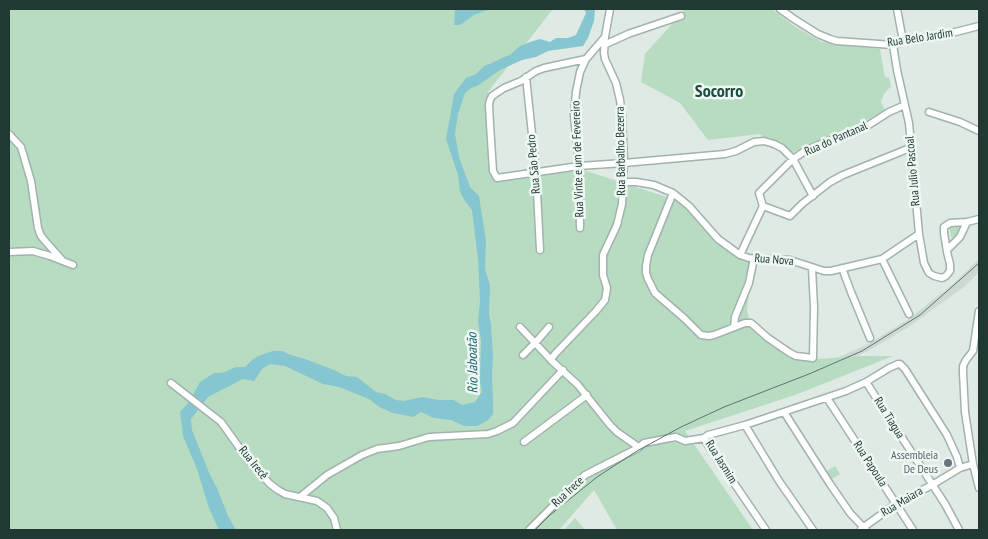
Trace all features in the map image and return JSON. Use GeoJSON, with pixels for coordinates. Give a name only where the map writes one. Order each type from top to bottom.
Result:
{"type":"FeatureCollection","features":[{"type":"Feature","properties":{"kind":"street","name":"Rua Vinte e um de Fevereiro"},"geometry":{"type":"LineString","coordinates":[[580,228],[579,166],[574,115],[578,82],[580,72],[586,60],[605,37],[610,9]]}},
{"type":"Feature","properties":{"kind":"street","name":"Rua Belo Jardim"},"geometry":{"type":"LineString","coordinates":[[780,9],[794,19],[837,41],[893,45],[903,41],[936,37],[979,26]]}},
{"type":"Feature","properties":{"kind":"street"},"geometry":{"type":"LineString","coordinates":[[897,9],[903,41]]}},
{"type":"Feature","properties":{"kind":"street"},"geometry":{"type":"LineString","coordinates":[[604,45],[628,34],[681,16]]}},
{"type":"Feature","properties":{"kind":"street","name":"Rua Barbalho Bezerra"},"geometry":{"type":"LineString","coordinates":[[552,360],[555,354],[605,300],[607,288],[603,274],[603,256],[620,218],[624,163],[622,116],[616,84],[605,59],[605,37]]}},
{"type":"Feature","properties":{"kind":"street","name":"Rua Julio Pascoal"},"geometry":{"type":"LineString","coordinates":[[893,45],[910,129],[910,148],[919,234],[924,263],[929,273],[942,278],[950,271],[947,250]]}},
{"type":"Feature","properties":{"kind":"street"},"geometry":{"type":"LineString","coordinates":[[586,60],[544,68],[492,96],[490,100],[492,162],[494,174],[497,178],[579,166],[725,154],[754,142],[764,141],[782,148],[793,159],[813,196]]}},
{"type":"Feature","properties":{"kind":"street","name":"Rua São Pedro"},"geometry":{"type":"LineString","coordinates":[[526,77],[536,172],[540,250]]}},
{"type":"Feature","properties":{"kind":"street","name":"Rua do Pantanal"},"geometry":{"type":"LineString","coordinates":[[763,206],[759,193],[793,159],[816,146],[867,126],[889,112],[905,105]]}},
{"type":"Feature","properties":{"kind":"street"},"geometry":{"type":"LineString","coordinates":[[929,112],[960,122],[979,131]]}},
{"type":"Feature","properties":{"kind":"street"},"geometry":{"type":"LineString","coordinates":[[9,134],[20,148],[24,157],[31,181],[38,228],[41,236],[62,260]]}},
{"type":"Feature","properties":{"kind":"street"},"geometry":{"type":"LineString","coordinates":[[740,255],[763,206],[790,216],[802,204],[836,178],[910,148]]}},
{"type":"Feature","properties":{"kind":"street"},"geometry":{"type":"LineString","coordinates":[[622,182],[654,185],[673,193],[647,260],[646,273],[655,293],[701,335],[714,336],[745,323],[751,323],[790,354],[813,358],[814,307],[812,268]]}},
{"type":"Feature","properties":{"kind":"street","name":"Rua Nova"},"geometry":{"type":"LineString","coordinates":[[673,193],[689,206],[718,239],[740,255],[754,258],[790,260],[824,271],[832,271],[882,259],[919,234]]}},
{"type":"Feature","properties":{"kind":"street"},"geometry":{"type":"LineString","coordinates":[[947,250],[944,227],[950,223],[979,219]]}},
{"type":"Feature","properties":{"kind":"street"},"geometry":{"type":"LineString","coordinates":[[947,250],[960,237],[968,222]]}},
{"type":"Feature","properties":{"kind":"street"},"geometry":{"type":"LineString","coordinates":[[9,252],[33,251],[73,265]]}},
{"type":"Feature","properties":{"kind":"street"},"geometry":{"type":"LineString","coordinates":[[734,328],[735,317],[749,283],[754,258]]}},
{"type":"Feature","properties":{"kind":"street"},"geometry":{"type":"LineString","coordinates":[[882,259],[909,314]]}},
{"type":"Feature","properties":{"kind":"street"},"geometry":{"type":"LineString","coordinates":[[842,268],[870,338]]}},
{"type":"Feature","properties":{"kind":"street"},"geometry":{"type":"LineString","coordinates":[[979,311],[976,352],[966,360],[963,373],[965,412],[973,464],[979,488]]}},
{"type":"Feature","properties":{"kind":"street"},"geometry":{"type":"LineString","coordinates":[[523,355],[549,326]]}},
{"type":"Feature","properties":{"kind":"street"},"geometry":{"type":"LineString","coordinates":[[520,327],[587,395],[610,425],[638,448]]}},
{"type":"Feature","properties":{"kind":"street","name":"Rua Jasmim"},"geometry":{"type":"LineString","coordinates":[[766,530],[704,438],[708,435],[746,425],[826,398],[866,382],[895,365],[900,364],[905,369],[947,435],[960,468]]}},
{"type":"Feature","properties":{"kind":"street"},"geometry":{"type":"LineString","coordinates":[[300,497],[327,475],[362,455],[377,449],[400,446],[429,437],[497,432],[512,423],[562,370]]}},
{"type":"Feature","properties":{"kind":"street","name":"Rua Tiagua"},"geometry":{"type":"LineString","coordinates":[[866,382],[945,504],[959,530]]}},
{"type":"Feature","properties":{"kind":"street","name":"Rua Irecê"},"geometry":{"type":"LineString","coordinates":[[171,383],[221,422],[249,461],[270,484],[285,494],[317,501],[323,505],[334,518],[336,530]]}},
{"type":"Feature","properties":{"kind":"street"},"geometry":{"type":"LineString","coordinates":[[524,442],[587,395]]}},
{"type":"Feature","properties":{"kind":"street","name":"Rua Papoula"},"geometry":{"type":"LineString","coordinates":[[826,398],[913,530]]}},
{"type":"Feature","properties":{"kind":"street"},"geometry":{"type":"LineString","coordinates":[[784,412],[830,484],[863,529]]}},
{"type":"Feature","properties":{"kind":"street"},"geometry":{"type":"LineString","coordinates":[[746,425],[779,481],[813,530]]}},
{"type":"Feature","properties":{"kind":"street","name":"Rua Irece"},"geometry":{"type":"LineString","coordinates":[[529,530],[586,475],[644,443],[676,437],[685,441],[704,438]]}},
{"type":"Feature","properties":{"kind":"street","name":"Rua Maiara"},"geometry":{"type":"LineString","coordinates":[[863,529],[896,504],[960,468],[973,464]]}},
{"type":"Feature","properties":{"kind":"shaded area"},"geometry":{"type":"Polygon","coordinates":[[[979,259],[979,272],[964,287],[907,328],[870,350],[665,440],[640,447],[870,343],[907,320],[953,284],[979,259]]]}},
{"type":"Feature","properties":{"kind":"green space"},"geometry":{"type":"Polygon","coordinates":[[[9,9],[553,9],[488,92],[494,180],[583,170],[676,200],[752,263],[747,311],[751,326],[804,360],[893,356],[795,395],[685,431],[753,530],[617,530],[594,490],[559,530],[9,530],[9,9]]]}},
{"type":"Feature","properties":{"kind":"green space"},"geometry":{"type":"Polygon","coordinates":[[[685,9],[772,9],[794,26],[822,42],[880,49],[885,77],[889,78],[891,86],[884,94],[881,102],[885,110],[855,127],[791,153],[783,145],[765,139],[760,134],[708,140],[680,103],[641,82],[645,54],[685,9]]]}},
{"type":"Feature","properties":{"kind":"green space"},"geometry":{"type":"Polygon","coordinates":[[[952,223],[963,223],[955,239],[951,237],[949,227],[952,223]]]}},
{"type":"Feature","properties":{"kind":"green space"},"geometry":{"type":"Polygon","coordinates":[[[835,466],[840,474],[829,481],[824,473],[835,466]]]}},
{"type":"Feature","properties":{"kind":"green space"},"geometry":{"type":"Polygon","coordinates":[[[575,518],[585,530],[564,530],[575,518]]]}},
{"type":"Feature","properties":{"kind":"water"},"geometry":{"type":"Polygon","coordinates":[[[455,9],[490,9],[474,15],[460,25],[454,25],[455,9]]]}},
{"type":"Feature","properties":{"kind":"water"},"geometry":{"type":"Polygon","coordinates":[[[584,9],[595,10],[594,21],[583,46],[548,51],[500,70],[465,93],[458,114],[455,134],[459,157],[470,187],[479,196],[486,241],[485,269],[490,285],[489,315],[493,357],[493,414],[487,421],[477,426],[464,426],[451,420],[434,418],[421,412],[413,417],[393,413],[379,407],[369,399],[339,387],[323,384],[285,366],[270,364],[263,368],[254,381],[243,379],[208,397],[191,419],[192,430],[210,475],[236,530],[219,530],[183,436],[180,412],[189,402],[200,382],[214,373],[222,373],[236,367],[245,367],[258,356],[273,351],[282,351],[346,376],[357,377],[376,392],[396,400],[404,401],[422,397],[454,400],[462,405],[475,402],[482,392],[480,382],[481,341],[478,321],[480,301],[478,259],[472,210],[460,192],[458,175],[446,139],[454,94],[466,78],[476,74],[484,66],[510,55],[520,46],[540,39],[550,42],[556,38],[568,38],[576,35],[586,13],[584,9]]]}},
{"type":"Feature","properties":{"kind":"tram line"},"geometry":{"type":"LineString","coordinates":[[535,530],[550,515],[597,477],[637,451],[681,427],[724,407],[862,351],[920,315],[979,263]]}},
{"type":"Feature","properties":{"kind":"place","name":"Assembleia De Deus"},"geometry":{"type":"Point","coordinates":[948,463]}},
{"type":"Feature","properties":{"kind":"district","name":"Socorro"},"geometry":{"type":"Point","coordinates":[719,92]}},
{"type":"Feature","properties":{"kind":"water label","name":"Rio Jaboatão"},"geometry":{"type":"Point","coordinates":[473,363]}}]}
